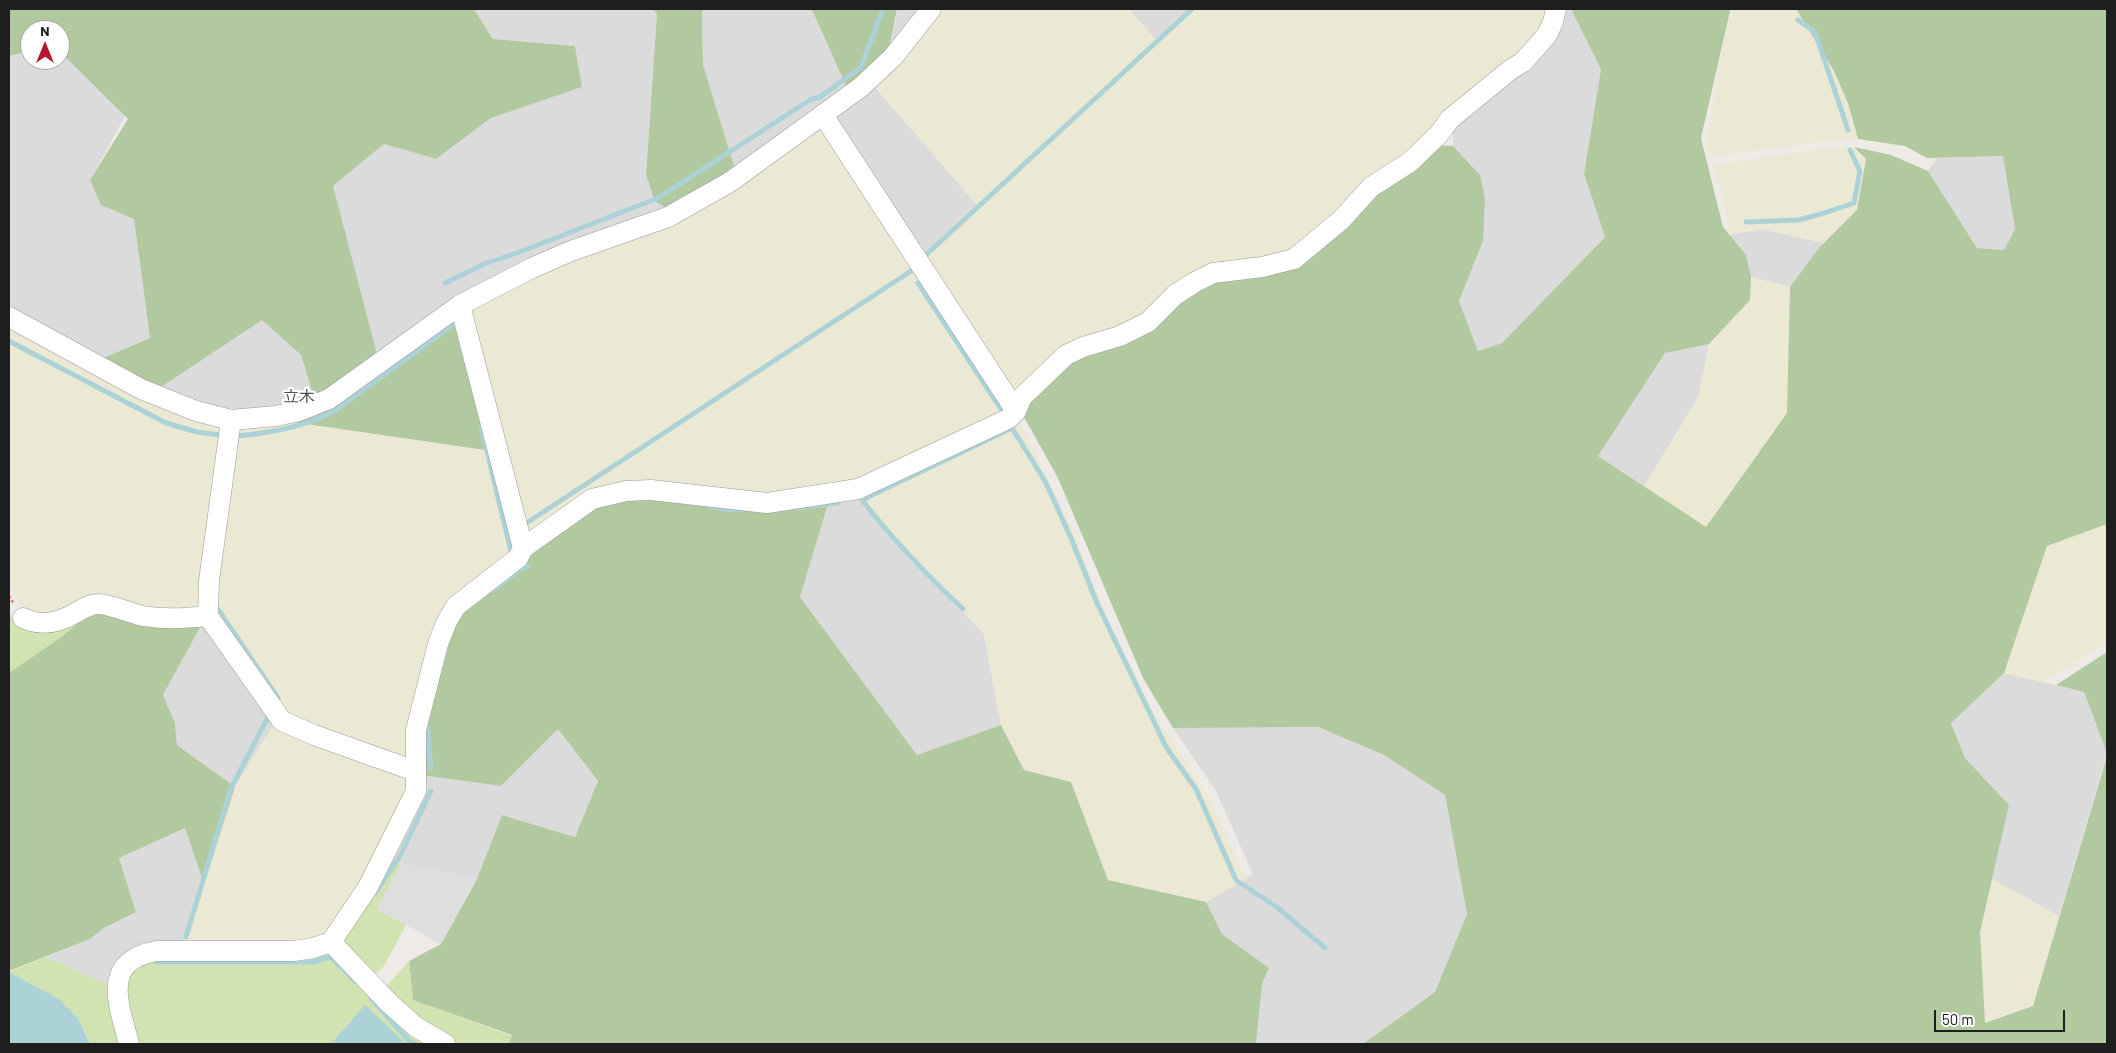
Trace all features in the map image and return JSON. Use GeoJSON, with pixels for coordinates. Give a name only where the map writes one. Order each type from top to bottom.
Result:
{"type":"FeatureCollection","features":[{"type":"Feature","properties":{"kind":"street"},"geometry":{"type":"LineString","coordinates":[[9,317],[141,389],[196,411],[231,420],[276,416],[298,411],[329,399],[460,305],[532,268],[571,251],[668,217],[730,182],[861,87],[893,57],[931,9]]}},
{"type":"Feature","properties":{"kind":"street"},"geometry":{"type":"LineString","coordinates":[[129,1044],[117,996],[118,982],[122,969],[142,953],[156,950],[294,951],[313,948],[331,942],[368,887],[416,792],[416,730],[438,644],[447,621],[456,606],[592,499],[626,491],[651,490],[767,503],[858,490],[1008,419],[1016,411],[1022,397],[1066,355],[1083,347],[1120,336],[1148,322],[1176,295],[1195,282],[1213,273],[1262,267],[1294,259],[1341,220],[1371,187],[1410,162],[1439,134],[1450,119],[1522,62],[1547,35],[1556,9]]}},
{"type":"Feature","properties":{"kind":"street"},"geometry":{"type":"LineString","coordinates":[[823,115],[1016,411]]}},
{"type":"Feature","properties":{"kind":"street"},"geometry":{"type":"LineString","coordinates":[[460,305],[517,557]]}},
{"type":"Feature","properties":{"kind":"street"},"geometry":{"type":"LineString","coordinates":[[231,420],[209,581],[208,616],[282,721],[314,735],[415,771]]}},
{"type":"Feature","properties":{"kind":"street"},"geometry":{"type":"LineString","coordinates":[[23,618],[34,623],[49,624],[69,617],[88,606],[98,604],[145,616],[170,619],[208,616]]}},
{"type":"Feature","properties":{"kind":"street"},"geometry":{"type":"LineString","coordinates":[[331,942],[390,1004],[416,1026],[445,1044]]}},
{"type":"Feature","properties":{"kind":"shaded area"},"geometry":{"type":"Polygon","coordinates":[[[474,9],[653,9],[657,14],[646,175],[667,208],[428,315],[377,354],[332,186],[384,144],[436,159],[491,118],[582,87],[575,46],[493,39],[474,9]]]}},
{"type":"Feature","properties":{"kind":"shaded area"},"geometry":{"type":"Polygon","coordinates":[[[702,9],[810,9],[848,90],[734,166],[703,65],[702,9]]]}},
{"type":"Feature","properties":{"kind":"shaded area"},"geometry":{"type":"Polygon","coordinates":[[[897,9],[925,9],[888,53],[896,18],[897,9]]]}},
{"type":"Feature","properties":{"kind":"shaded area"},"geometry":{"type":"Polygon","coordinates":[[[942,9],[1129,9],[1157,41],[1192,9],[1551,9],[1551,11],[1526,50],[1306,243],[1144,316],[1009,395],[926,255],[978,206],[873,85],[901,58],[942,9]]]}},
{"type":"Feature","properties":{"kind":"shaded area"},"geometry":{"type":"Polygon","coordinates":[[[1129,9],[1192,9],[1157,41],[1129,9]]]}},
{"type":"Feature","properties":{"kind":"shaded area"},"geometry":{"type":"Polygon","coordinates":[[[1561,9],[1571,9],[1601,69],[1584,174],[1605,237],[1502,343],[1478,351],[1459,301],[1483,241],[1480,175],[1453,146],[1453,128],[1561,9]]]}},
{"type":"Feature","properties":{"kind":"shaded area"},"geometry":{"type":"Polygon","coordinates":[[[1730,9],[1796,9],[1834,71],[1848,103],[1858,139],[1835,140],[1713,156],[1709,153],[1706,141],[1730,9]]]}},
{"type":"Feature","properties":{"kind":"shaded area"},"geometry":{"type":"Polygon","coordinates":[[[20,53],[20,70],[70,70],[70,62],[125,116],[90,180],[101,205],[134,219],[150,338],[101,359],[9,307],[9,56],[20,53]]]}},
{"type":"Feature","properties":{"kind":"shaded area"},"geometry":{"type":"Polygon","coordinates":[[[873,85],[978,206],[926,255],[834,115],[873,85]]]}},
{"type":"Feature","properties":{"kind":"shaded area"},"geometry":{"type":"Polygon","coordinates":[[[816,126],[826,126],[1008,407],[1006,415],[854,486],[523,541],[469,307],[547,267],[675,220],[816,126]]]}},
{"type":"Feature","properties":{"kind":"shaded area"},"geometry":{"type":"Polygon","coordinates":[[[1854,147],[1866,159],[1857,210],[1825,243],[1761,229],[1729,235],[1725,203],[1714,171],[1714,165],[1813,150],[1854,147]]]}},
{"type":"Feature","properties":{"kind":"shaded area"},"geometry":{"type":"Polygon","coordinates":[[[2003,156],[2015,229],[2004,250],[1977,248],[1928,171],[1937,158],[2003,156]]]}},
{"type":"Feature","properties":{"kind":"shaded area"},"geometry":{"type":"Polygon","coordinates":[[[1761,229],[1825,243],[1790,287],[1751,277],[1746,255],[1729,235],[1761,229]]]}},
{"type":"Feature","properties":{"kind":"shaded area"},"geometry":{"type":"Polygon","coordinates":[[[1751,277],[1790,287],[1787,413],[1706,528],[1644,486],[1698,398],[1709,344],[1750,300],[1751,277]]]}},
{"type":"Feature","properties":{"kind":"shaded area"},"geometry":{"type":"Polygon","coordinates":[[[262,319],[301,355],[314,398],[253,412],[221,411],[158,389],[262,319]]]}},
{"type":"Feature","properties":{"kind":"shaded area"},"geometry":{"type":"Polygon","coordinates":[[[9,323],[222,427],[203,608],[197,614],[84,605],[29,617],[9,588],[9,323]]]}},
{"type":"Feature","properties":{"kind":"shaded area"},"geometry":{"type":"Polygon","coordinates":[[[1709,344],[1698,398],[1644,486],[1598,456],[1665,353],[1709,344]]]}},
{"type":"Feature","properties":{"kind":"shaded area"},"geometry":{"type":"Polygon","coordinates":[[[286,421],[492,451],[517,552],[410,761],[285,718],[212,609],[239,427],[286,421]]]}},
{"type":"Feature","properties":{"kind":"shaded area"},"geometry":{"type":"Polygon","coordinates":[[[1013,423],[1021,425],[1075,535],[1102,607],[1154,713],[1209,799],[1246,879],[1206,902],[1108,880],[1071,783],[1024,770],[1001,725],[984,634],[884,528],[863,495],[1013,423]]]}},
{"type":"Feature","properties":{"kind":"shaded area"},"geometry":{"type":"Polygon","coordinates":[[[863,495],[884,528],[984,634],[1001,725],[917,755],[800,597],[828,504],[863,495]]]}},
{"type":"Feature","properties":{"kind":"shaded area"},"geometry":{"type":"Polygon","coordinates":[[[2107,524],[2107,643],[2042,682],[2004,673],[2047,546],[2107,524]]]}},
{"type":"Feature","properties":{"kind":"shaded area"},"geometry":{"type":"Polygon","coordinates":[[[203,622],[275,722],[235,787],[177,745],[175,723],[163,695],[203,622]]]}},
{"type":"Feature","properties":{"kind":"shaded area"},"geometry":{"type":"Polygon","coordinates":[[[2004,673],[2084,692],[2107,753],[2059,916],[1992,879],[2009,805],[1965,758],[1951,722],[2004,673]]]}},
{"type":"Feature","properties":{"kind":"shaded area"},"geometry":{"type":"Polygon","coordinates":[[[275,722],[410,774],[410,782],[366,879],[329,933],[296,945],[183,944],[235,787],[275,722]]]}},
{"type":"Feature","properties":{"kind":"shaded area"},"geometry":{"type":"Polygon","coordinates":[[[1318,727],[1384,755],[1445,795],[1467,914],[1435,992],[1363,1044],[1256,1044],[1262,984],[1269,968],[1222,934],[1206,902],[1253,874],[1215,789],[1173,728],[1318,727]]]}},
{"type":"Feature","properties":{"kind":"shaded area"},"geometry":{"type":"Polygon","coordinates":[[[558,729],[598,781],[575,837],[502,815],[477,879],[389,862],[413,819],[421,775],[501,786],[558,729]]]}},
{"type":"Feature","properties":{"kind":"shaded area"},"geometry":{"type":"Polygon","coordinates":[[[185,828],[204,884],[183,944],[112,986],[46,957],[90,939],[104,928],[136,912],[119,858],[185,828]]]}},
{"type":"Feature","properties":{"kind":"shaded area"},"geometry":{"type":"Polygon","coordinates":[[[401,864],[477,879],[441,944],[377,909],[401,864]]]}},
{"type":"Feature","properties":{"kind":"shaded area"},"geometry":{"type":"Polygon","coordinates":[[[1992,879],[2059,916],[2033,1006],[1984,1023],[1980,932],[1992,879]]]}},
{"type":"Feature","properties":{"kind":"green space"},"geometry":{"type":"Polygon","coordinates":[[[9,9],[474,9],[493,39],[575,46],[582,87],[491,118],[436,159],[384,144],[333,186],[377,354],[314,398],[301,355],[262,320],[158,389],[101,359],[150,338],[134,219],[101,205],[90,180],[128,119],[70,62],[70,20],[20,20],[20,53],[9,56],[9,9]]]}},
{"type":"Feature","properties":{"kind":"green space"},"geometry":{"type":"Polygon","coordinates":[[[653,9],[702,9],[703,65],[734,166],[717,179],[667,208],[655,201],[646,175],[657,14],[653,9]]]}},
{"type":"Feature","properties":{"kind":"green space"},"geometry":{"type":"Polygon","coordinates":[[[810,9],[897,9],[888,53],[848,90],[810,9]]]}},
{"type":"Feature","properties":{"kind":"green space"},"geometry":{"type":"Polygon","coordinates":[[[1571,9],[1729,9],[1730,11],[1701,138],[1723,227],[1746,255],[1751,277],[1750,300],[1709,344],[1665,353],[1598,456],[1706,527],[1787,413],[1790,287],[1819,248],[1857,210],[1866,159],[1854,147],[1891,155],[1928,171],[1977,248],[2004,250],[2015,229],[2003,156],[1927,158],[1905,146],[1858,139],[1848,103],[1834,71],[1796,9],[2107,9],[2107,524],[2047,546],[2004,673],[1951,723],[1965,758],[2009,805],[1980,932],[1985,1023],[2033,1006],[2107,756],[2107,1044],[1363,1044],[1435,992],[1467,914],[1445,795],[1384,755],[1318,727],[1173,728],[1143,678],[1058,478],[1024,417],[1025,404],[1071,359],[1211,281],[1295,263],[1432,145],[1453,146],[1480,175],[1485,199],[1483,241],[1459,301],[1478,351],[1502,343],[1605,237],[1584,174],[1601,69],[1571,9]]]}},
{"type":"Feature","properties":{"kind":"green space"},"geometry":{"type":"Polygon","coordinates":[[[454,316],[492,451],[286,421],[454,316]]]}},
{"type":"Feature","properties":{"kind":"green space"},"geometry":{"type":"Polygon","coordinates":[[[627,496],[765,508],[828,504],[800,597],[917,755],[1001,725],[1024,770],[1071,782],[1108,880],[1206,902],[1222,934],[1269,968],[1262,984],[1256,1044],[509,1044],[512,1035],[413,1000],[409,961],[441,944],[477,879],[502,815],[575,837],[598,781],[558,729],[501,786],[421,775],[420,729],[459,611],[537,544],[584,510],[627,496]]]}},
{"type":"Feature","properties":{"kind":"green space"},"geometry":{"type":"Polygon","coordinates":[[[94,610],[60,638],[9,673],[9,616],[31,627],[94,610]]]}},
{"type":"Feature","properties":{"kind":"green space"},"geometry":{"type":"Polygon","coordinates":[[[94,610],[203,622],[163,695],[175,723],[177,745],[235,787],[204,884],[185,828],[119,858],[136,912],[104,928],[90,939],[9,971],[9,673],[60,638],[94,610]]]}},
{"type":"Feature","properties":{"kind":"green space"},"geometry":{"type":"Polygon","coordinates":[[[2107,652],[2107,753],[2084,692],[2056,685],[2107,652]]]}},
{"type":"Feature","properties":{"kind":"green space"},"geometry":{"type":"Polygon","coordinates":[[[389,862],[401,864],[377,909],[406,925],[384,966],[372,977],[342,944],[389,862]]]}},
{"type":"Feature","properties":{"kind":"green space"},"geometry":{"type":"Polygon","coordinates":[[[329,949],[435,1044],[134,1044],[124,1007],[128,968],[142,959],[329,949]]]}},
{"type":"Feature","properties":{"kind":"green space"},"geometry":{"type":"Polygon","coordinates":[[[46,957],[112,986],[125,1044],[90,1044],[78,1018],[59,999],[9,972],[46,957]]]}},
{"type":"Feature","properties":{"kind":"green space"},"geometry":{"type":"Polygon","coordinates":[[[409,961],[413,1000],[512,1036],[509,1044],[450,1044],[383,990],[409,961]]]}},
{"type":"Feature","properties":{"kind":"water"},"geometry":{"type":"Polygon","coordinates":[[[9,972],[59,999],[78,1018],[90,1044],[9,1044],[9,972]]]}},
{"type":"Feature","properties":{"kind":"water"},"geometry":{"type":"Polygon","coordinates":[[[365,1005],[406,1044],[331,1044],[365,1005]]]}},
{"type":"Feature","properties":{"kind":"waterway"},"geometry":{"type":"LineString","coordinates":[[445,283],[484,264],[658,198],[810,100],[820,97],[861,67],[883,9]]}},
{"type":"Feature","properties":{"kind":"waterway"},"geometry":{"type":"LineString","coordinates":[[926,255],[1192,9]]}},
{"type":"Feature","properties":{"kind":"waterway"},"geometry":{"type":"LineString","coordinates":[[1798,20],[1815,32],[1848,130]]}},
{"type":"Feature","properties":{"kind":"waterway"},"geometry":{"type":"LineString","coordinates":[[1746,222],[1799,220],[1854,203],[1860,171],[1850,150]]}},
{"type":"Feature","properties":{"kind":"waterway"},"geometry":{"type":"LineString","coordinates":[[525,524],[911,271]]}},
{"type":"Feature","properties":{"kind":"waterway"},"geometry":{"type":"LineString","coordinates":[[918,283],[1001,409]]}},
{"type":"Feature","properties":{"kind":"waterway"},"geometry":{"type":"LineString","coordinates":[[236,439],[237,436],[275,431],[325,416],[457,322],[458,325]]}},
{"type":"Feature","properties":{"kind":"waterway"},"geometry":{"type":"LineString","coordinates":[[9,341],[166,423],[197,432],[220,435]]}},
{"type":"Feature","properties":{"kind":"waterway"},"geometry":{"type":"LineString","coordinates":[[481,426],[512,556]]}},
{"type":"Feature","properties":{"kind":"waterway"},"geometry":{"type":"LineString","coordinates":[[963,609],[911,557],[862,500],[1012,428],[1045,481],[1071,538],[1097,603],[1166,747],[1196,789],[1236,880],[1278,908],[1325,948]]}},
{"type":"Feature","properties":{"kind":"waterway"},"geometry":{"type":"LineString","coordinates":[[795,508],[838,503]]}},
{"type":"Feature","properties":{"kind":"waterway"},"geometry":{"type":"LineString","coordinates":[[711,506],[742,510]]}},
{"type":"Feature","properties":{"kind":"waterway"},"geometry":{"type":"LineString","coordinates":[[493,590],[519,570],[516,564]]}},
{"type":"Feature","properties":{"kind":"waterway"},"geometry":{"type":"LineString","coordinates":[[519,570],[528,566]]}},
{"type":"Feature","properties":{"kind":"waterway"},"geometry":{"type":"LineString","coordinates":[[215,605],[278,698]]}},
{"type":"Feature","properties":{"kind":"waterway"},"geometry":{"type":"LineString","coordinates":[[186,937],[231,788],[267,719]]}},
{"type":"Feature","properties":{"kind":"waterway"},"geometry":{"type":"LineString","coordinates":[[427,726],[431,768]]}},
{"type":"Feature","properties":{"kind":"waterway"},"geometry":{"type":"LineString","coordinates":[[375,893],[400,856],[431,791]]}},
{"type":"Feature","properties":{"kind":"waterway"},"geometry":{"type":"LineString","coordinates":[[156,962],[314,962],[331,957],[355,981]]}},
{"type":"Feature","properties":{"kind":"waterway"},"geometry":{"type":"LineString","coordinates":[[371,998],[409,1041],[416,1044]]}},
{"type":"Feature","properties":{"kind":"district","name":"立木"},"geometry":{"type":"Point","coordinates":[299,397]}}]}
